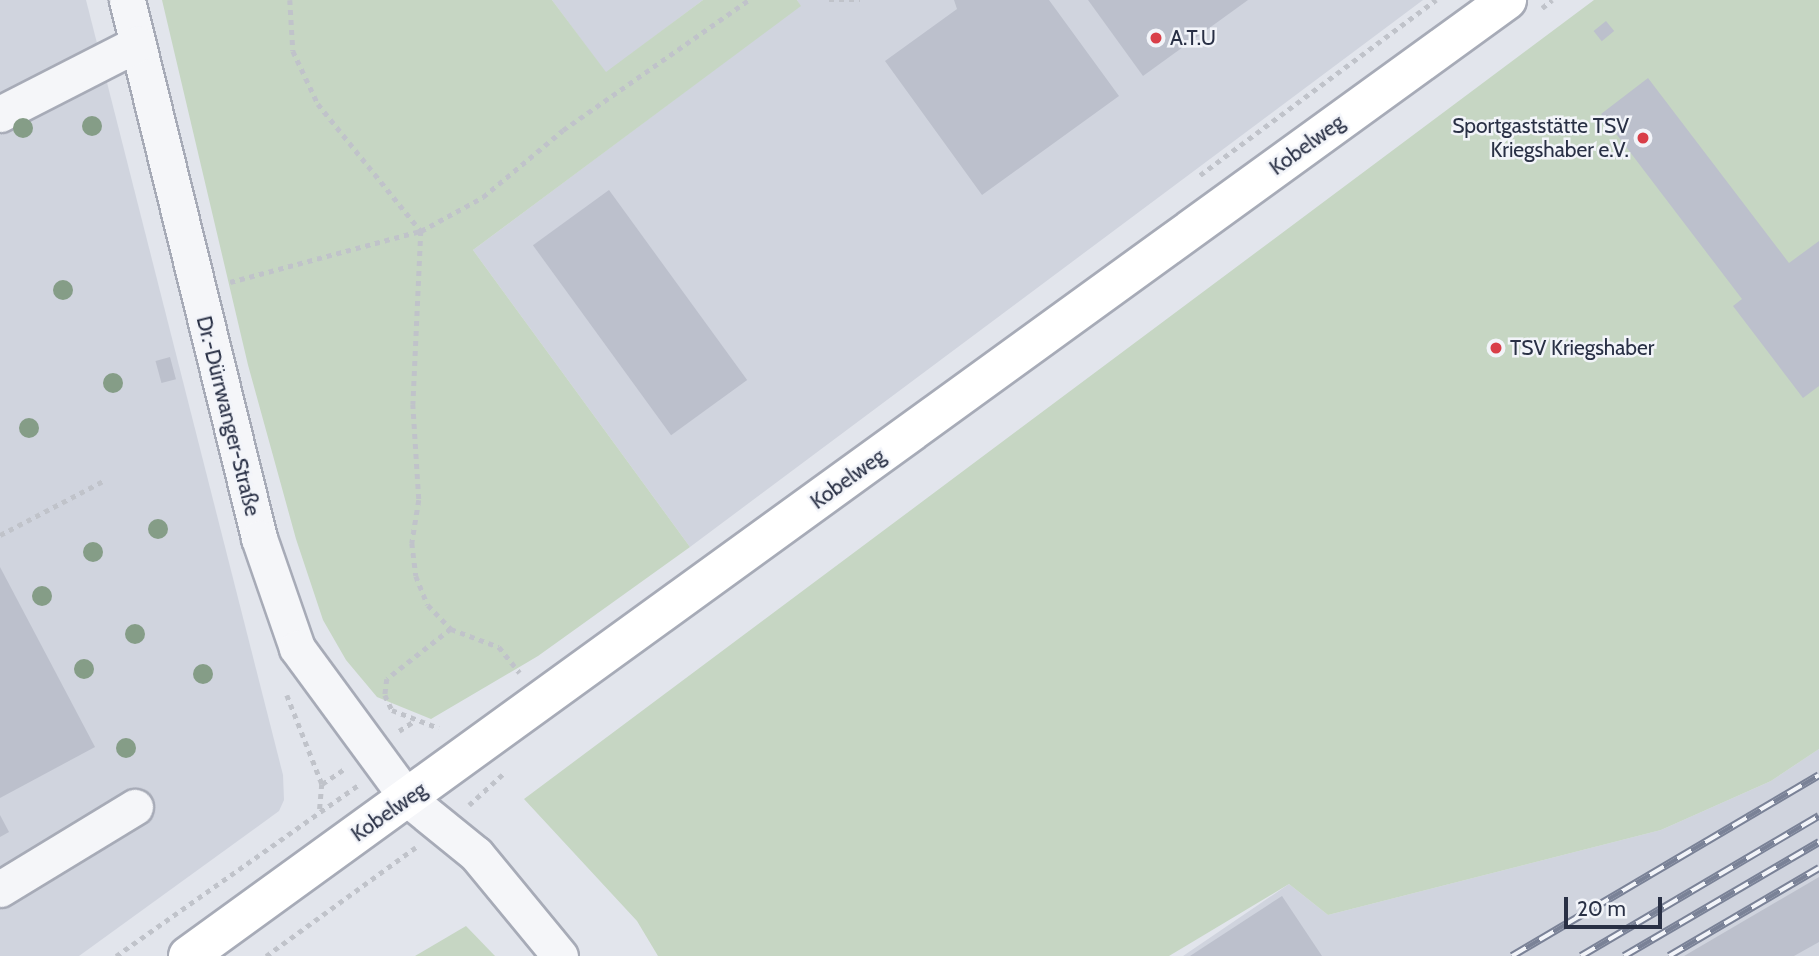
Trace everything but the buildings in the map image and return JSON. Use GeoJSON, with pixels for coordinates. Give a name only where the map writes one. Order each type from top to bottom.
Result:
{"type":"FeatureCollection","features":[{"type":"Feature","properties":{"kind":"main road","name":"Kobelweg"},"geometry":{"type":"LineString","coordinates":[[188,956],[1507,0]]}},
{"type":"Feature","properties":{"kind":"street","name":"Dr.-Dürrwanger-Straße"},"geometry":{"type":"LineString","coordinates":[[128,0],[259,538],[297,648],[407,799],[445,825],[476,854],[560,956]]}},
{"type":"Feature","properties":{"kind":"street"},"geometry":{"type":"LineString","coordinates":[[0,114],[137,44]]}},
{"type":"Feature","properties":{"kind":"street"},"geometry":{"type":"LineString","coordinates":[[0,889],[73,830],[135,807]]}},
{"type":"Feature","properties":{"kind":"path"},"geometry":{"type":"LineString","coordinates":[[290,0],[293,51],[318,104],[421,231],[413,404],[419,500],[412,543],[416,576],[428,605],[452,629],[499,647],[523,677]]}},
{"type":"Feature","properties":{"kind":"path"},"geometry":{"type":"LineString","coordinates":[[197,292],[421,231],[483,197],[563,130],[749,0]]}},
{"type":"Feature","properties":{"kind":"path"},"geometry":{"type":"LineString","coordinates":[[829,0],[860,0]]}},
{"type":"Feature","properties":{"kind":"path"},"geometry":{"type":"LineString","coordinates":[[0,536],[105,480]]}},
{"type":"Feature","properties":{"kind":"path"},"geometry":{"type":"LineString","coordinates":[[439,728],[392,710],[385,695],[387,679],[452,629]]}},
{"type":"Feature","properties":{"kind":"path","name":"Kobelweg"},"geometry":{"type":"LineString","coordinates":[[116,956],[382,768]]}},
{"type":"Feature","properties":{"kind":"path","name":"Kobelweg"},"geometry":{"type":"LineString","coordinates":[[266,956],[445,825]]}},
{"type":"Feature","properties":{"kind":"shaded area"},"geometry":{"type":"Polygon","coordinates":[[[0,0],[86,0],[283,775],[284,800],[279,811],[79,956],[0,956],[0,0]]]}},
{"type":"Feature","properties":{"kind":"shaded area"},"geometry":{"type":"Polygon","coordinates":[[[552,0],[703,0],[606,73],[552,0]]]}},
{"type":"Feature","properties":{"kind":"shaded area"},"geometry":{"type":"Polygon","coordinates":[[[797,0],[1423,0],[690,547],[473,250],[800,6],[797,0]]]}},
{"type":"Feature","properties":{"kind":"shaded area"},"geometry":{"type":"Polygon","coordinates":[[[1819,749],[1819,956],[1183,956],[1289,884],[1328,915],[1661,830],[1771,781],[1819,749]]]}},
{"type":"Feature","properties":{"kind":"green space"},"geometry":{"type":"Polygon","coordinates":[[[162,0],[552,0],[606,72],[703,0],[797,0],[801,6],[473,250],[690,547],[538,656],[431,719],[377,697],[346,660],[323,620],[296,539],[248,365],[162,0]]]}},
{"type":"Feature","properties":{"kind":"green space","name":"TSV Kriegshaber"},"geometry":{"type":"Polygon","coordinates":[[[1594,0],[1819,0],[1819,749],[1771,781],[1661,830],[1328,915],[1289,884],[1169,956],[658,956],[637,921],[524,799],[1594,0]]]}},
{"type":"Feature","properties":{"kind":"green space"},"geometry":{"type":"Polygon","coordinates":[[[466,926],[495,956],[415,956],[466,926]]]}},
{"type":"Feature","properties":{"kind":"railway"},"geometry":{"type":"LineString","coordinates":[[1512,956],[1819,775]]}},
{"type":"Feature","properties":{"kind":"railway"},"geometry":{"type":"LineString","coordinates":[[1581,956],[1819,816]]}},
{"type":"Feature","properties":{"kind":"railway"},"geometry":{"type":"LineString","coordinates":[[1624,956],[1819,842]]}},
{"type":"Feature","properties":{"kind":"railway"},"geometry":{"type":"LineString","coordinates":[[1669,956],[1819,868]]}},
{"type":"Feature","properties":{"kind":"place","name":"A.T.U"},"geometry":{"type":"Point","coordinates":[1156,38]}},
{"type":"Feature","properties":{"kind":"place","name":"Sportgaststätte TSV Kriegshaber e.V."},"geometry":{"type":"Point","coordinates":[1643,138]}},
{"type":"Feature","properties":{"kind":"place","name":"TSV Kriegshaber"},"geometry":{"type":"Point","coordinates":[1496,348]}}]}
